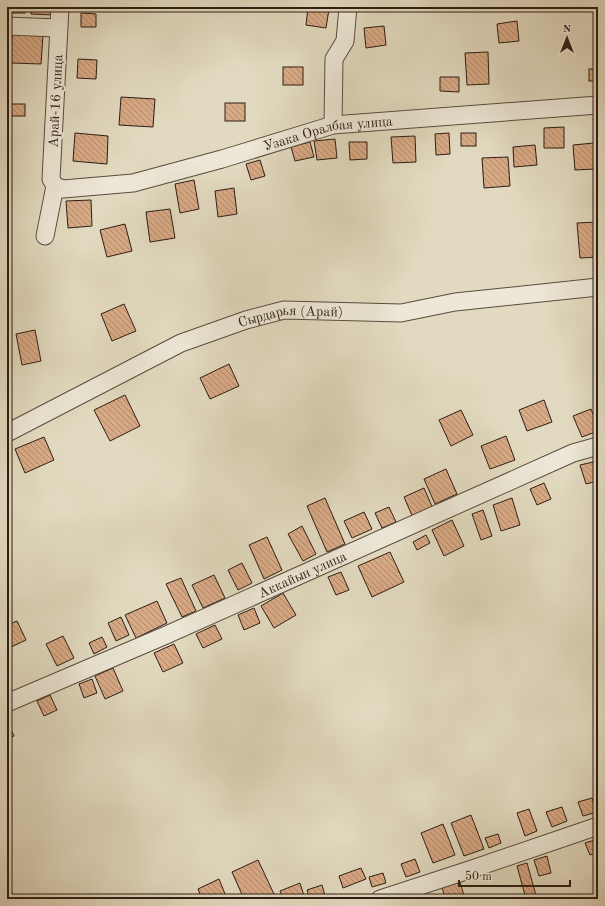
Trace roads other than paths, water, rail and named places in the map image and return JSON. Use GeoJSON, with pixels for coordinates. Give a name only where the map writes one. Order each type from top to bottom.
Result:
{"type":"FeatureCollection","features":[{"type":"Feature","properties":{"kind":"street","name":"Арай-16 улица"},"geometry":{"type":"LineString","coordinates":[[45,236],[59,188],[51,179],[60,7]]}},
{"type":"Feature","properties":{"kind":"street"},"geometry":{"type":"LineString","coordinates":[[333,125],[334,59],[345,41],[348,7]]}},
{"type":"Feature","properties":{"kind":"street"},"geometry":{"type":"LineString","coordinates":[[7,26],[58,28]]}},
{"type":"Feature","properties":{"kind":"street","name":"Узака Оралбая улица"},"geometry":{"type":"LineString","coordinates":[[59,188],[133,183],[222,159],[333,125],[598,105]]}},
{"type":"Feature","properties":{"kind":"street","name":"Сырдарья (Арай)"},"geometry":{"type":"LineString","coordinates":[[7,433],[181,343],[246,320],[284,310],[401,313],[455,302],[598,287]]}},
{"type":"Feature","properties":{"kind":"street","name":"Аккайын улица"},"geometry":{"type":"LineString","coordinates":[[7,703],[164,636],[574,453],[598,446]]}},
{"type":"Feature","properties":{"kind":"street"},"geometry":{"type":"LineString","coordinates":[[380,899],[598,826]]}}]}
